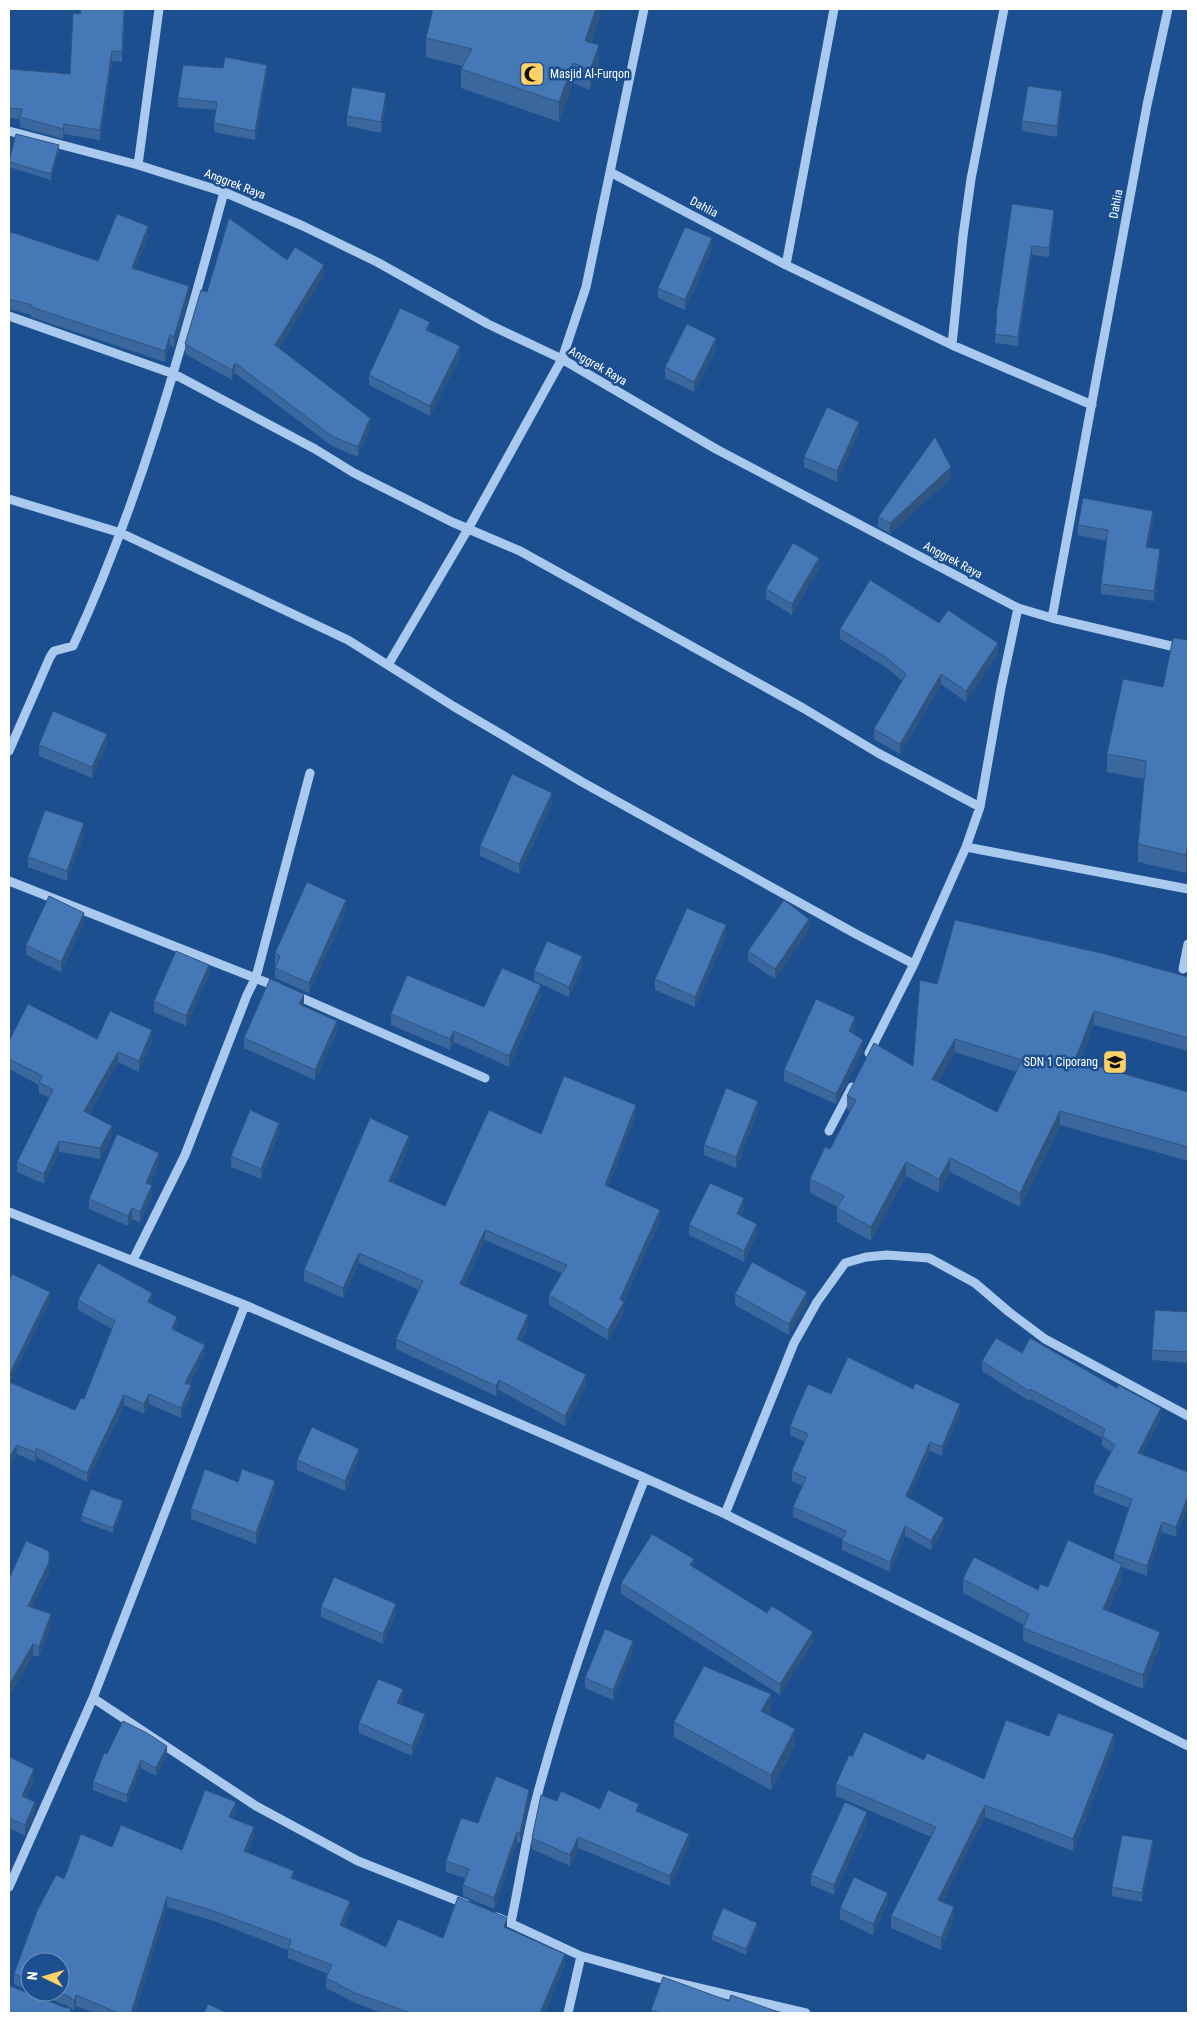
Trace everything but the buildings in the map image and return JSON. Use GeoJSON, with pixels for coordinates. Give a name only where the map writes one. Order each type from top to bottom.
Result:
{"type":"FeatureCollection","features":[{"type":"Feature","properties":{"kind":"street"},"geometry":{"type":"LineString","coordinates":[[138,165],[159,9]]}},
{"type":"Feature","properties":{"kind":"street"},"geometry":{"type":"LineString","coordinates":[[388,665],[468,529],[562,360],[586,287],[644,9]]}},
{"type":"Feature","properties":{"kind":"street"},"geometry":{"type":"LineString","coordinates":[[786,265],[834,9]]}},
{"type":"Feature","properties":{"kind":"street"},"geometry":{"type":"LineString","coordinates":[[952,345],[971,179],[1004,9]]}},
{"type":"Feature","properties":{"kind":"street","name":"Dahlia"},"geometry":{"type":"LineString","coordinates":[[1052,618],[1147,105],[1168,9]]}},
{"type":"Feature","properties":{"kind":"street","name":"Anggrek Raya"},"geometry":{"type":"LineString","coordinates":[[9,131],[138,165],[224,192],[303,226],[377,262],[488,324],[562,360],[716,449],[1018,608],[1052,618],[1188,650]]}},
{"type":"Feature","properties":{"kind":"street","name":"Dahlia"},"geometry":{"type":"LineString","coordinates":[[610,172],[786,265],[952,345],[1092,405]]}},
{"type":"Feature","properties":{"kind":"street"},"geometry":{"type":"LineString","coordinates":[[9,751],[50,656],[54,651],[73,646],[121,532],[174,374],[224,192]]}},
{"type":"Feature","properties":{"kind":"street"},"geometry":{"type":"LineString","coordinates":[[9,316],[174,374],[315,449],[354,473],[468,529],[520,551],[803,708],[878,753],[980,807]]}},
{"type":"Feature","properties":{"kind":"street"},"geometry":{"type":"LineString","coordinates":[[9,498],[121,532],[348,640],[582,782],[856,934],[914,964]]}},
{"type":"Feature","properties":{"kind":"street"},"geometry":{"type":"LineString","coordinates":[[865,1061],[914,964],[966,847],[980,807],[1001,688],[1018,608]]}},
{"type":"Feature","properties":{"kind":"street"},"geometry":{"type":"LineString","coordinates":[[132,1260],[185,1155],[246,995],[256,977],[310,773]]}},
{"type":"Feature","properties":{"kind":"street"},"geometry":{"type":"LineString","coordinates":[[966,847],[1188,889]]}},
{"type":"Feature","properties":{"kind":"street"},"geometry":{"type":"LineString","coordinates":[[9,881],[256,977],[485,1078]]}},
{"type":"Feature","properties":{"kind":"street"},"geometry":{"type":"LineString","coordinates":[[1183,969],[1188,944]]}},
{"type":"Feature","properties":{"kind":"street"},"geometry":{"type":"LineString","coordinates":[[829,1132],[856,1079]]}},
{"type":"Feature","properties":{"kind":"street"},"geometry":{"type":"LineString","coordinates":[[9,1212],[245,1305],[646,1478],[725,1514],[1188,1746]]}},
{"type":"Feature","properties":{"kind":"street"},"geometry":{"type":"LineString","coordinates":[[725,1514],[794,1343],[817,1302],[845,1262],[866,1257],[887,1255],[929,1258],[975,1283],[1045,1339],[1188,1416]]}},
{"type":"Feature","properties":{"kind":"street"},"geometry":{"type":"LineString","coordinates":[[9,1887],[92,1698],[245,1305]]}},
{"type":"Feature","properties":{"kind":"street"},"geometry":{"type":"LineString","coordinates":[[511,1922],[537,1797],[563,1707],[605,1580],[646,1478]]}},
{"type":"Feature","properties":{"kind":"street"},"geometry":{"type":"LineString","coordinates":[[92,1698],[256,1806],[358,1862],[511,1922],[581,1956],[668,1981],[806,2013]]}},
{"type":"Feature","properties":{"kind":"street"},"geometry":{"type":"LineString","coordinates":[[568,2013],[581,1956]]}},
{"type":"Feature","properties":{"kind":"place","name":"Masjid Al-Furqon"},"geometry":{"type":"Point","coordinates":[532,74]}},
{"type":"Feature","properties":{"kind":"place","name":"SDN 1 Ciporang"},"geometry":{"type":"Point","coordinates":[1115,1062]}}]}
